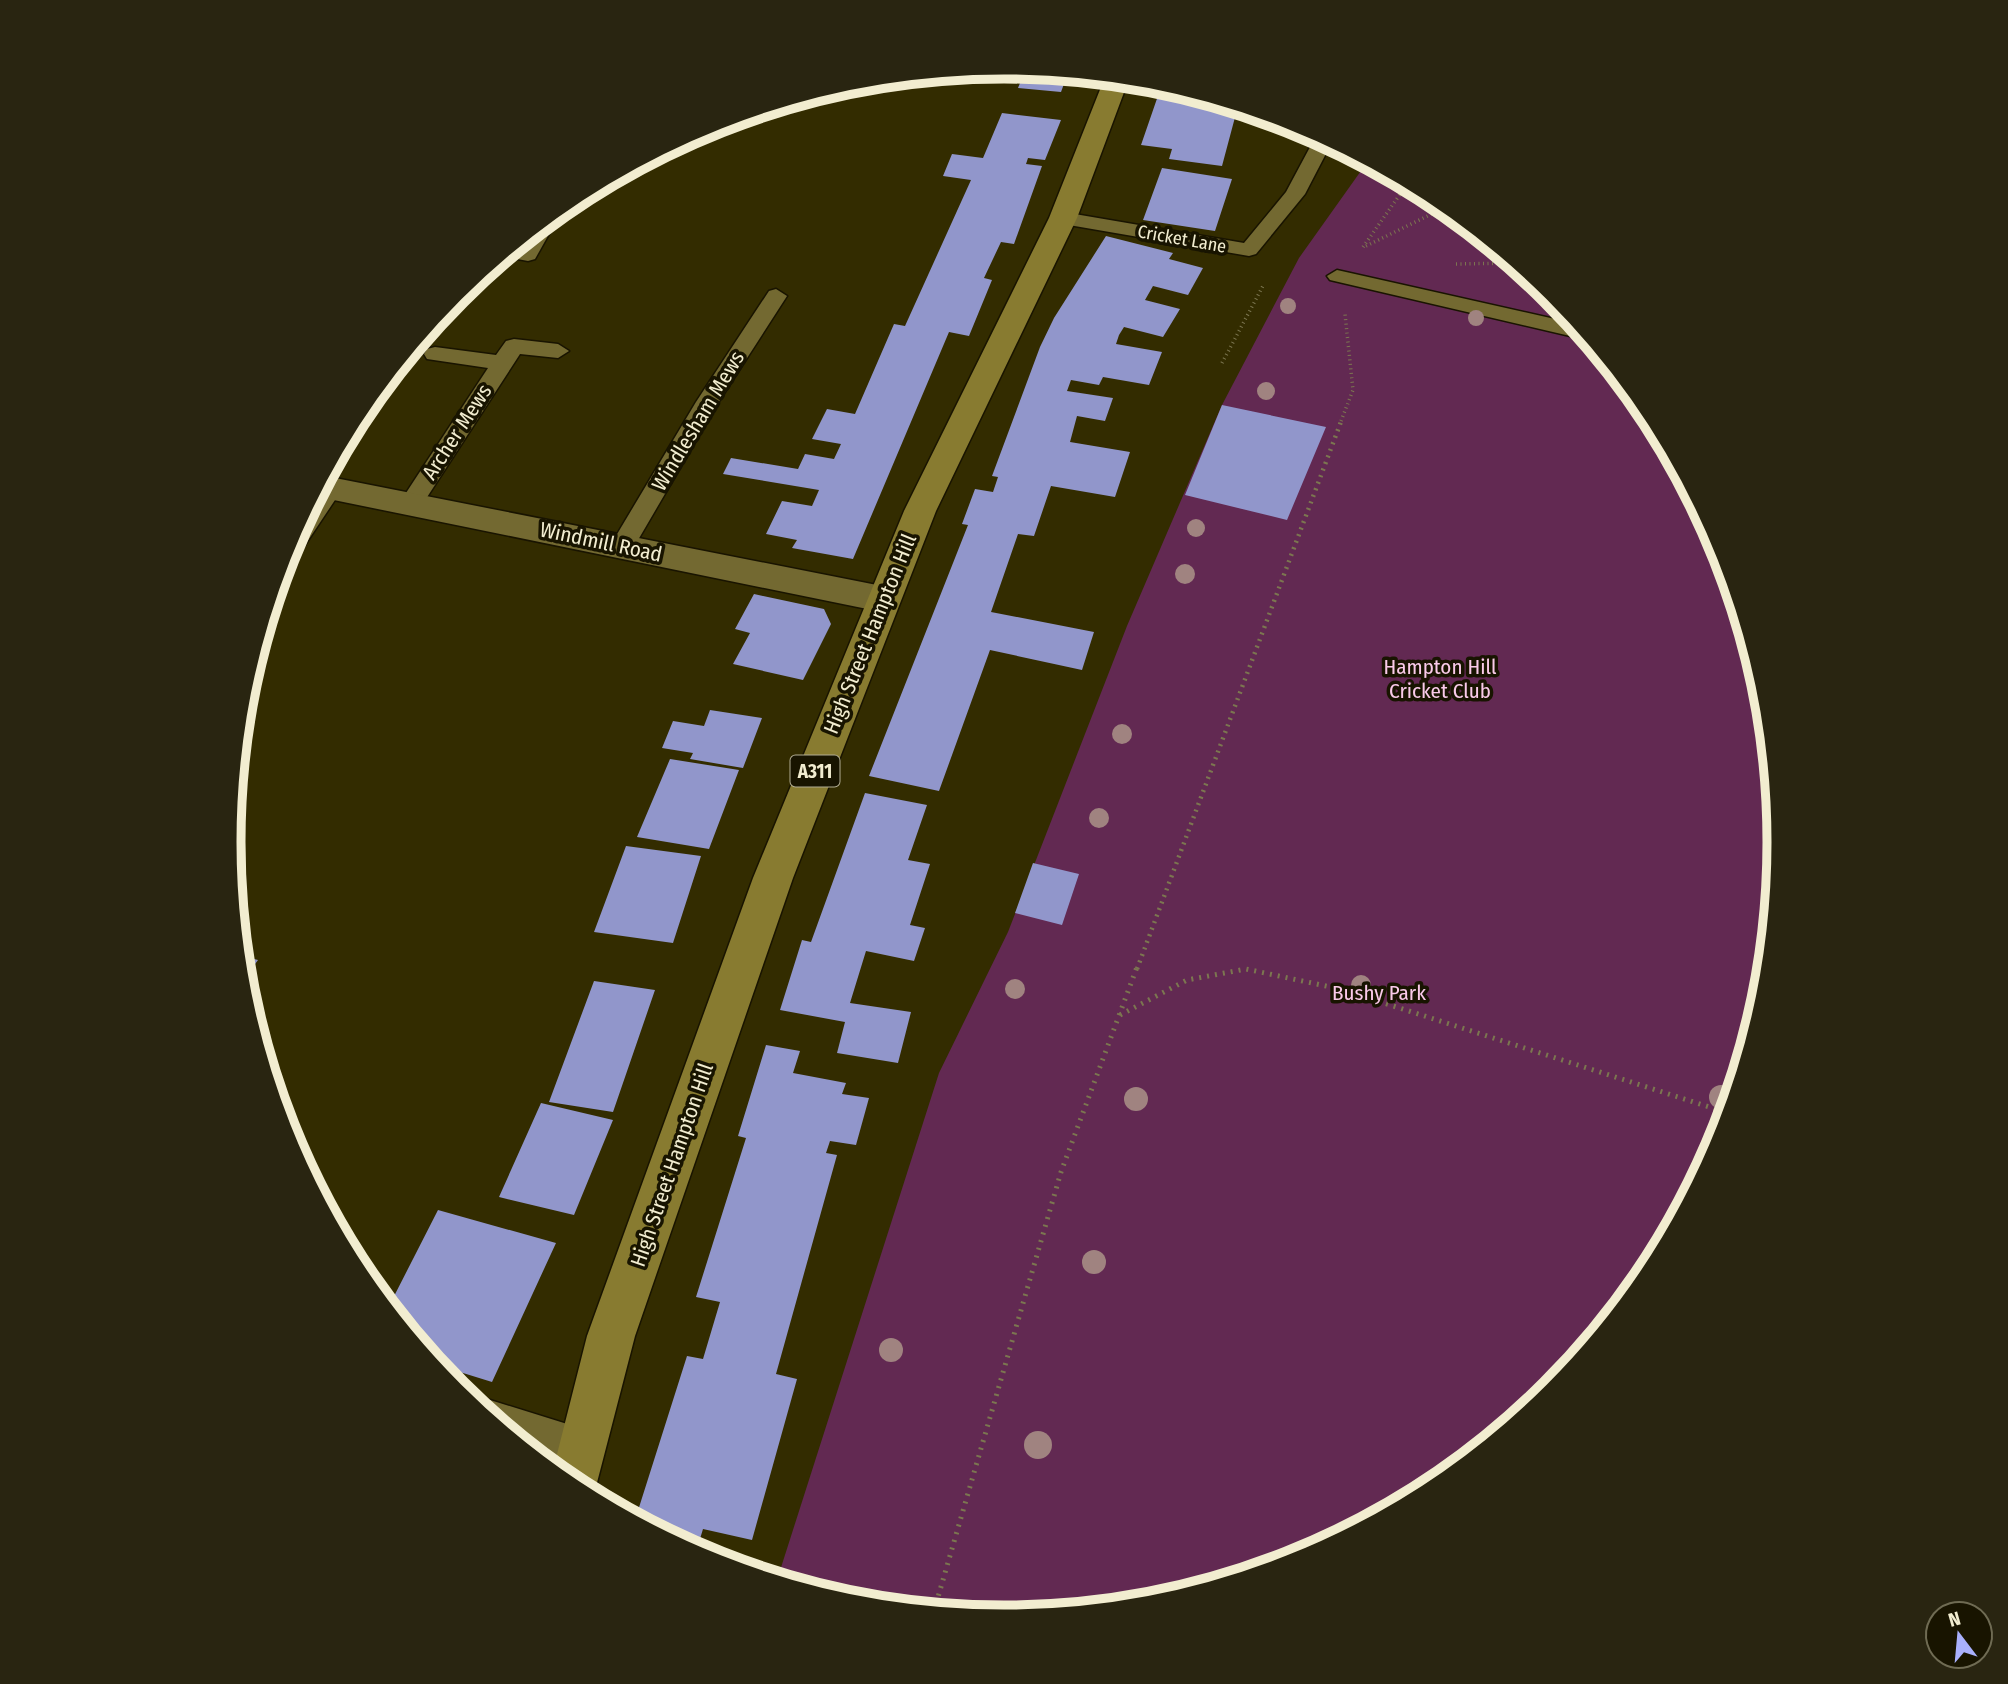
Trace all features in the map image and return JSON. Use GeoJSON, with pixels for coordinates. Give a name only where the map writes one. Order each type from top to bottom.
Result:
{"type":"FeatureCollection","features":[{"type":"Feature","properties":{"kind":"main road","name":"High Street Hampton Hill"},"geometry":{"type":"LineString","coordinates":[[576,1474],[611,1336],[774,878],[882,599],[920,511],[1063,218],[1114,87]]}},
{"type":"Feature","properties":{"kind":"street","name":"Windmill Road"},"geometry":{"type":"LineString","coordinates":[[328,488],[412,502],[882,599]]}},
{"type":"Feature","properties":{"kind":"lane","name":"Cricket Lane"},"geometry":{"type":"LineString","coordinates":[[1063,218],[1249,250],[1295,194],[1319,147]]}},
{"type":"Feature","properties":{"kind":"lane"},"geometry":{"type":"LineString","coordinates":[[519,253],[528,255],[538,237]]}},
{"type":"Feature","properties":{"kind":"lane"},"geometry":{"type":"LineString","coordinates":[[1337,276],[1567,328]]}},
{"type":"Feature","properties":{"kind":"lane","name":"Windlesham Mews"},"geometry":{"type":"LineString","coordinates":[[622,546],[707,402],[776,296]]}},
{"type":"Feature","properties":{"kind":"lane"},"geometry":{"type":"LineString","coordinates":[[435,354],[502,363],[514,345],[558,351]]}},
{"type":"Feature","properties":{"kind":"lane","name":"Archer Mews"},"geometry":{"type":"LineString","coordinates":[[412,502],[502,363]]}},
{"type":"Feature","properties":{"kind":"lane"},"geometry":{"type":"LineString","coordinates":[[511,1425],[583,1446]]}},
{"type":"Feature","properties":{"kind":"path"},"geometry":{"type":"LineString","coordinates":[[1362,248],[1402,191]]}},
{"type":"Feature","properties":{"kind":"path"},"geometry":{"type":"LineString","coordinates":[[937,1602],[1061,1172],[1353,390],[1343,301],[1337,276],[1347,260],[1362,248],[1435,212]]}},
{"type":"Feature","properties":{"kind":"path"},"geometry":{"type":"LineString","coordinates":[[1222,363],[1267,279]]}},
{"type":"Feature","properties":{"kind":"path"},"geometry":{"type":"LineString","coordinates":[[1120,1015],[1187,980],[1246,969],[1340,989],[1718,1110]]}},
{"type":"Feature","properties":{"kind":"green space","name":"Bushy Park"},"geometry":{"type":"Polygon","coordinates":[[[1363,168],[1428,207],[1469,236],[1507,268],[1544,302],[1578,339],[1610,377],[1639,418],[1689,504],[1727,597],[1741,644],[1753,693],[1766,792],[1766,892],[1753,991],[1727,1087],[1709,1134],[1689,1180],[1639,1266],[1610,1307],[1544,1382],[1469,1448],[1428,1477],[1342,1527],[1249,1565],[1202,1579],[1153,1591],[1054,1604],[954,1604],[904,1599],[855,1591],[780,1571],[939,1073],[1008,932],[1127,626],[1222,405],[1299,258],[1363,168]]]}},
{"type":"Feature","properties":{"kind":"building"},"geometry":{"type":"Polygon","coordinates":[[[998,80],[1065,81],[1061,92],[1018,88],[1020,83],[998,80]]]}},
{"type":"Feature","properties":{"kind":"building"},"geometry":{"type":"Polygon","coordinates":[[[1158,94],[1236,115],[1222,166],[1169,159],[1172,149],[1141,145],[1158,94]]]}},
{"type":"Feature","properties":{"kind":"building"},"geometry":{"type":"Polygon","coordinates":[[[1002,113],[1061,120],[1045,160],[1028,158],[1026,164],[1042,166],[1014,244],[1001,242],[984,278],[992,280],[969,336],[949,332],[853,559],[792,548],[797,540],[766,534],[782,501],[812,506],[819,490],[723,474],[731,458],[798,469],[805,454],[834,459],[841,444],[812,439],[827,409],[855,414],[894,324],[905,326],[971,180],[943,176],[952,154],[983,158],[1002,113]]]}},
{"type":"Feature","properties":{"kind":"building"},"geometry":{"type":"Polygon","coordinates":[[[1162,168],[1232,179],[1215,231],[1143,220],[1162,168]]]}},
{"type":"Feature","properties":{"kind":"building"},"geometry":{"type":"Polygon","coordinates":[[[1106,236],[1173,253],[1169,259],[1203,268],[1188,295],[1153,286],[1145,300],[1180,309],[1163,337],[1124,327],[1119,335],[1116,344],[1162,352],[1149,385],[1103,377],[1099,385],[1071,380],[1067,391],[1113,398],[1105,421],[1077,416],[1070,442],[1130,452],[1115,497],[1051,486],[1034,536],[1018,534],[991,612],[1094,632],[1082,670],[990,650],[939,791],[869,776],[968,525],[962,524],[975,489],[993,492],[998,477],[992,476],[1040,347],[1054,318],[1106,236]]]}},
{"type":"Feature","properties":{"kind":"building"},"geometry":{"type":"Polygon","coordinates":[[[1222,405],[1326,427],[1287,520],[1185,495],[1222,405]]]}},
{"type":"Feature","properties":{"kind":"building"},"geometry":{"type":"Polygon","coordinates":[[[754,594],[824,609],[831,624],[803,680],[733,664],[750,633],[735,629],[754,594]]]}},
{"type":"Feature","properties":{"kind":"building"},"geometry":{"type":"Polygon","coordinates":[[[710,710],[762,718],[743,768],[690,759],[693,753],[662,748],[673,721],[704,726],[710,710]]]}},
{"type":"Feature","properties":{"kind":"building"},"geometry":{"type":"Polygon","coordinates":[[[670,759],[739,770],[709,849],[637,837],[670,759]]]}},
{"type":"Feature","properties":{"kind":"building"},"geometry":{"type":"Polygon","coordinates":[[[865,793],[927,805],[908,860],[930,864],[910,925],[925,928],[914,961],[866,951],[850,1003],[911,1012],[898,1063],[837,1053],[845,1022],[780,1010],[802,940],[811,942],[865,793]]]}},
{"type":"Feature","properties":{"kind":"building"},"geometry":{"type":"Polygon","coordinates":[[[626,846],[701,856],[673,943],[594,932],[626,846]]]}},
{"type":"Feature","properties":{"kind":"building"},"geometry":{"type":"Polygon","coordinates":[[[1033,863],[1079,874],[1062,925],[1015,913],[1033,863]]]}},
{"type":"Feature","properties":{"kind":"building"},"geometry":{"type":"Polygon","coordinates":[[[250,958],[258,960],[251,969],[250,958]]]}},
{"type":"Feature","properties":{"kind":"building"},"geometry":{"type":"Polygon","coordinates":[[[594,981],[655,990],[613,1112],[549,1102],[594,981]]]}},
{"type":"Feature","properties":{"kind":"building"},"geometry":{"type":"Polygon","coordinates":[[[766,1045],[800,1051],[793,1073],[846,1083],[842,1094],[869,1098],[856,1145],[830,1141],[826,1153],[837,1155],[776,1374],[797,1379],[752,1540],[703,1529],[699,1541],[638,1512],[687,1356],[703,1359],[720,1302],[696,1297],[746,1138],[738,1136],[766,1045]]]}},
{"type":"Feature","properties":{"kind":"building"},"geometry":{"type":"Polygon","coordinates":[[[541,1103],[613,1120],[574,1215],[499,1197],[541,1103]]]}},
{"type":"Feature","properties":{"kind":"building"},"geometry":{"type":"Polygon","coordinates":[[[438,1210],[556,1243],[492,1382],[453,1370],[392,1299],[438,1210]]]}},
{"type":"Feature","properties":{"kind":"park label","name":"Hampton Hill Cricket Club"},"geometry":{"type":"Point","coordinates":[1440,679]}}]}
